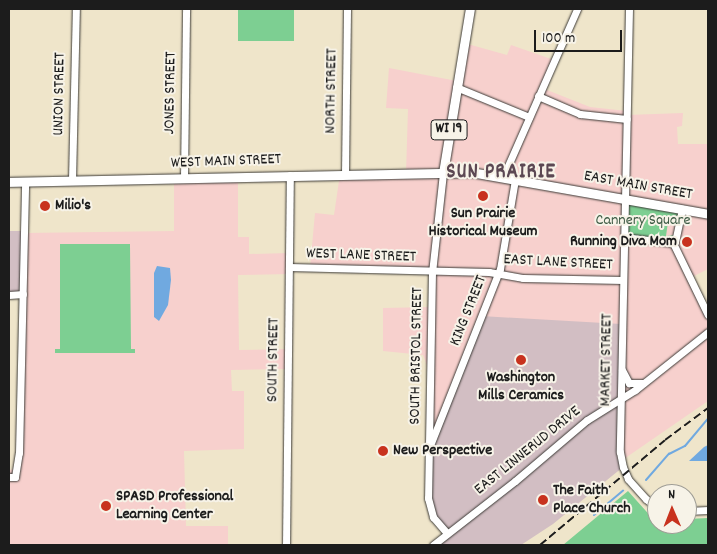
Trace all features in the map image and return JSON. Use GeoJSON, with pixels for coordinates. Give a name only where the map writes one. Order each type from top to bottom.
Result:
{"type":"FeatureCollection","features":[{"type":"Feature","properties":{"kind":"main road","name":"WI 19"},"geometry":{"type":"LineString","coordinates":[[443,173],[470,9]]}},
{"type":"Feature","properties":{"kind":"main road","name":"EAST MAIN STREET"},"geometry":{"type":"LineString","coordinates":[[443,173],[471,172],[624,199],[681,213],[708,214]]}},
{"type":"Feature","properties":{"kind":"main road","name":"WEST MAIN STREET"},"geometry":{"type":"LineString","coordinates":[[9,182],[443,173]]}},
{"type":"Feature","properties":{"kind":"street","name":"UNION STREET"},"geometry":{"type":"LineString","coordinates":[[72,180],[76,9]]}},
{"type":"Feature","properties":{"kind":"street","name":"JONES STREET"},"geometry":{"type":"LineString","coordinates":[[184,178],[186,9]]}},
{"type":"Feature","properties":{"kind":"street","name":"NORTH STREET"},"geometry":{"type":"LineString","coordinates":[[345,174],[347,9]]}},
{"type":"Feature","properties":{"kind":"street"},"geometry":{"type":"LineString","coordinates":[[503,177],[577,9]]}},
{"type":"Feature","properties":{"kind":"street","name":"MARKET STREET"},"geometry":{"type":"LineString","coordinates":[[629,9],[620,367],[620,452],[622,467],[635,488],[647,499]]}},
{"type":"Feature","properties":{"kind":"street"},"geometry":{"type":"LineString","coordinates":[[456,87],[529,117]]}},
{"type":"Feature","properties":{"kind":"street"},"geometry":{"type":"LineString","coordinates":[[538,96],[580,114],[627,119]]}},
{"type":"Feature","properties":{"kind":"street","name":"SOUTH BRISTOL STREET"},"geometry":{"type":"LineString","coordinates":[[443,173],[432,272],[428,505],[433,517],[447,533]]}},
{"type":"Feature","properties":{"kind":"street","name":"SOUTH STREET"},"geometry":{"type":"LineString","coordinates":[[286,545],[290,175]]}},
{"type":"Feature","properties":{"kind":"street","name":"KING STREET"},"geometry":{"type":"LineString","coordinates":[[429,448],[499,273],[515,179]]}},
{"type":"Feature","properties":{"kind":"street"},"geometry":{"type":"LineString","coordinates":[[9,478],[15,477],[18,453],[26,182]]}},
{"type":"Feature","properties":{"kind":"street"},"geometry":{"type":"LineString","coordinates":[[681,213],[674,242],[708,315]]}},
{"type":"Feature","properties":{"kind":"street"},"geometry":{"type":"LineString","coordinates":[[624,237],[674,242]]}},
{"type":"Feature","properties":{"kind":"street","name":"WEST LANE STREET"},"geometry":{"type":"LineString","coordinates":[[289,267],[432,272]]}},
{"type":"Feature","properties":{"kind":"street","name":"EAST LANE STREET"},"geometry":{"type":"LineString","coordinates":[[432,272],[499,273],[523,278],[623,280]]}},
{"type":"Feature","properties":{"kind":"street"},"geometry":{"type":"LineString","coordinates":[[9,295],[23,294]]}},
{"type":"Feature","properties":{"kind":"street","name":"EAST LINNERUD DRIVE"},"geometry":{"type":"LineString","coordinates":[[433,545],[515,481],[587,420],[620,401],[708,332]]}},
{"type":"Feature","properties":{"kind":"street"},"geometry":{"type":"LineString","coordinates":[[620,367],[626,381],[635,384],[644,383]]}},
{"type":"Feature","properties":{"kind":"shaded area"},"geometry":{"type":"Polygon","coordinates":[[[464,43],[507,55],[511,45],[554,60],[542,88],[590,107],[627,111],[627,115],[683,113],[682,126],[677,127],[678,144],[708,144],[708,269],[690,278],[708,315],[708,401],[621,461],[429,448],[430,373],[423,355],[383,351],[383,308],[431,307],[432,272],[310,268],[315,213],[334,215],[340,174],[406,173],[408,109],[386,108],[389,68],[457,81],[464,43]]]}},
{"type":"Feature","properties":{"kind":"shaded area"},"geometry":{"type":"Polygon","coordinates":[[[238,176],[238,237],[249,237],[249,254],[289,253],[289,274],[238,275],[239,350],[288,349],[288,369],[231,370],[232,391],[244,391],[244,449],[184,451],[186,526],[228,526],[228,545],[9,545],[9,470],[16,469],[24,233],[174,231],[174,178],[238,176]]]}},
{"type":"Feature","properties":{"kind":"shaded area"},"geometry":{"type":"Polygon","coordinates":[[[9,231],[24,231],[24,295],[9,295],[9,231]]]}},
{"type":"Feature","properties":{"kind":"shaded area"},"geometry":{"type":"Polygon","coordinates":[[[481,316],[621,324],[623,467],[553,524],[521,545],[433,545],[447,533],[430,511],[429,448],[481,316]]]}},
{"type":"Feature","properties":{"kind":"green space"},"geometry":{"type":"Polygon","coordinates":[[[238,9],[294,9],[294,41],[238,41],[238,9]]]}},
{"type":"Feature","properties":{"kind":"green space","name":"Cannery Square"},"geometry":{"type":"Polygon","coordinates":[[[624,199],[682,209],[679,221],[668,222],[666,236],[676,235],[675,242],[624,237],[624,199]]]}},
{"type":"Feature","properties":{"kind":"green space"},"geometry":{"type":"Polygon","coordinates":[[[60,244],[130,244],[131,349],[135,349],[135,353],[55,353],[55,349],[60,349],[60,244]]]}},
{"type":"Feature","properties":{"kind":"green space"},"geometry":{"type":"Polygon","coordinates":[[[628,491],[647,512],[647,534],[697,534],[697,519],[708,518],[708,545],[563,545],[628,491]]]}},
{"type":"Feature","properties":{"kind":"water"},"geometry":{"type":"Polygon","coordinates":[[[157,266],[170,268],[171,280],[168,305],[159,321],[154,317],[154,273],[157,266]]]}},
{"type":"Feature","properties":{"kind":"water"},"geometry":{"type":"Polygon","coordinates":[[[708,445],[708,461],[689,461],[704,447],[708,445]]]}},
{"type":"Feature","properties":{"kind":"waterway"},"geometry":{"type":"LineString","coordinates":[[646,480],[669,454],[685,446],[708,419]]}},
{"type":"Feature","properties":{"kind":"waterway"},"geometry":{"type":"LineString","coordinates":[[594,515],[623,491]]}},
{"type":"Feature","properties":{"kind":"railway"},"geometry":{"type":"LineString","coordinates":[[540,545],[665,440],[708,408]]}},
{"type":"Feature","properties":{"kind":"place","name":"Sun Prairie Historical Museum"},"geometry":{"type":"Point","coordinates":[483,196]}},
{"type":"Feature","properties":{"kind":"place","name":"Milio's"},"geometry":{"type":"Point","coordinates":[45,206]}},
{"type":"Feature","properties":{"kind":"place","name":"Running Diva Mom"},"geometry":{"type":"Point","coordinates":[687,242]}},
{"type":"Feature","properties":{"kind":"place","name":"Washington Mills Ceramics"},"geometry":{"type":"Point","coordinates":[521,360]}},
{"type":"Feature","properties":{"kind":"place","name":"New Perspective"},"geometry":{"type":"Point","coordinates":[383,451]}},
{"type":"Feature","properties":{"kind":"place","name":"The Faith Place Church"},"geometry":{"type":"Point","coordinates":[543,500]}},
{"type":"Feature","properties":{"kind":"place","name":"SPASD Professional Learning Center"},"geometry":{"type":"Point","coordinates":[106,506]}},
{"type":"Feature","properties":{"kind":"district","name":"SUN PRAIRIE"},"geometry":{"type":"Point","coordinates":[501,173]}}]}
